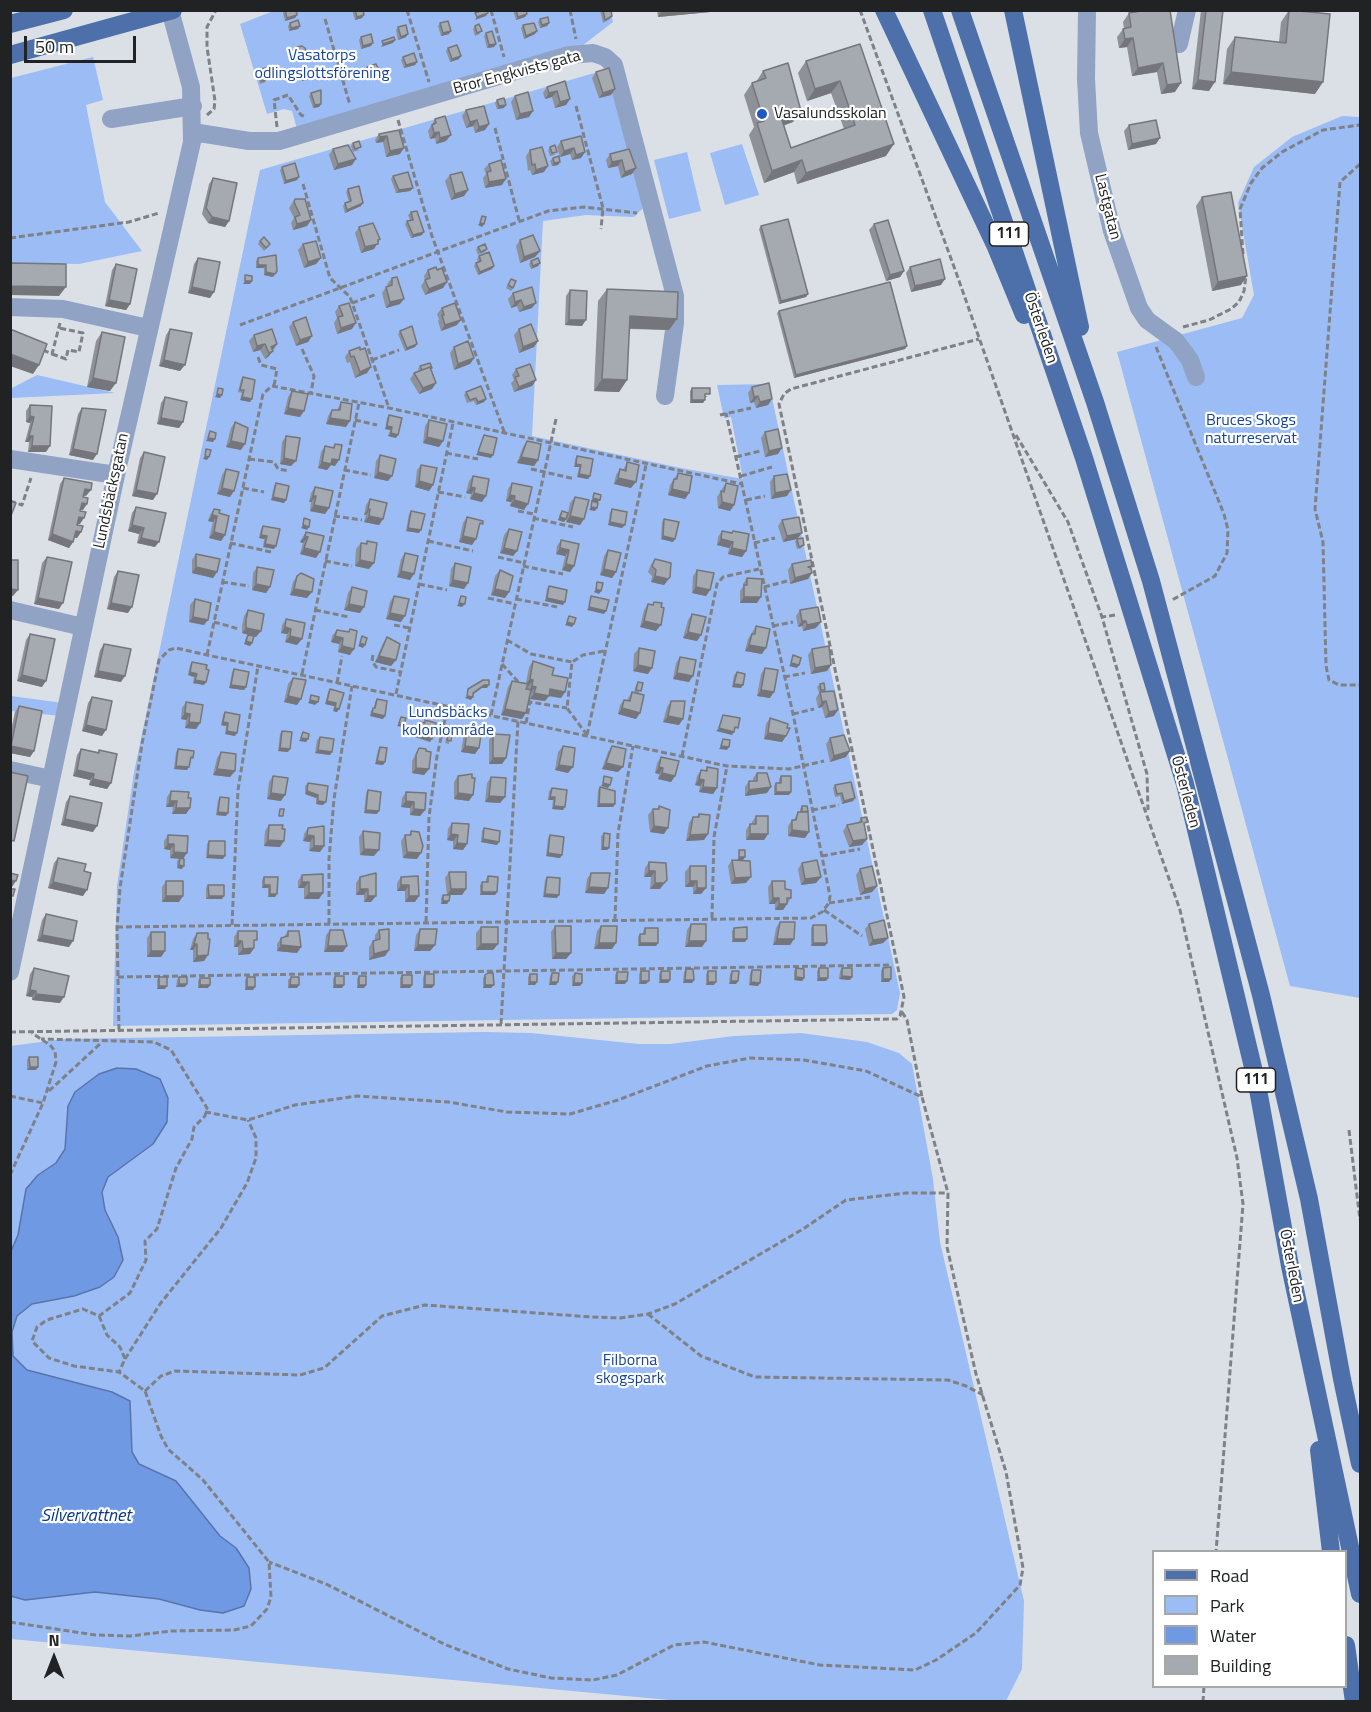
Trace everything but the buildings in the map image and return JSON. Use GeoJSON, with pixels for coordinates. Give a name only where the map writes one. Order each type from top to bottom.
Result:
{"type":"FeatureCollection","features":[{"type":"Feature","properties":{"kind":"main road"},"geometry":{"type":"LineString","coordinates":[[10,24],[64,10]]}},
{"type":"Feature","properties":{"kind":"main road"},"geometry":{"type":"LineString","coordinates":[[884,10],[996,248],[1084,458]]}},
{"type":"Feature","properties":{"kind":"main road","name":"Österleden"},"geometry":{"type":"LineString","coordinates":[[932,10],[1084,458],[1185,784],[1257,1084],[1305,1338],[1360,1594]]}},
{"type":"Feature","properties":{"kind":"main road","name":"Österleden"},"geometry":{"type":"LineString","coordinates":[[960,10],[1095,402],[1152,581],[1261,995],[1309,1199],[1360,1464]]}},
{"type":"Feature","properties":{"kind":"main road"},"geometry":{"type":"LineString","coordinates":[[1013,10],[1095,402]]}},
{"type":"Feature","properties":{"kind":"main road"},"geometry":{"type":"LineString","coordinates":[[10,55],[171,11]]}},
{"type":"Feature","properties":{"kind":"main road"},"geometry":{"type":"LineString","coordinates":[[1328,1302],[1360,1423]]}},
{"type":"Feature","properties":{"kind":"main road"},"geometry":{"type":"LineString","coordinates":[[1305,1338],[1331,1550]]}},
{"type":"Feature","properties":{"kind":"main road"},"geometry":{"type":"LineString","coordinates":[[1347,1652],[1354,1701]]}},
{"type":"Feature","properties":{"kind":"street","name":"Lastgatan"},"geometry":{"type":"LineString","coordinates":[[1087,10],[1086,80],[1089,133],[1112,231],[1128,281],[1147,320]]}},
{"type":"Feature","properties":{"kind":"street"},"geometry":{"type":"LineString","coordinates":[[1179,44],[1187,10]]}},
{"type":"Feature","properties":{"kind":"street","name":"Lundsbäcksgatan"},"geometry":{"type":"LineString","coordinates":[[10,972],[14,927],[51,779],[193,118],[189,77],[171,11]]}},
{"type":"Feature","properties":{"kind":"street","name":"Bror Engkvists gata"},"geometry":{"type":"LineString","coordinates":[[111,119],[193,118],[249,141],[279,141],[569,55],[594,53],[605,57],[614,65],[675,296],[675,323],[665,396]]}},
{"type":"Feature","properties":{"kind":"street"},"geometry":{"type":"LineString","coordinates":[[10,307],[63,309],[148,328]]}},
{"type":"Feature","properties":{"kind":"street"},"geometry":{"type":"LineString","coordinates":[[1147,320],[1165,332],[1183,350],[1196,377]]}},
{"type":"Feature","properties":{"kind":"street"},"geometry":{"type":"LineString","coordinates":[[10,459],[37,461],[116,475]]}},
{"type":"Feature","properties":{"kind":"street"},"geometry":{"type":"LineString","coordinates":[[10,610],[83,627]]}},
{"type":"Feature","properties":{"kind":"street"},"geometry":{"type":"LineString","coordinates":[[10,770],[51,779]]}},
{"type":"Feature","properties":{"kind":"path"},"geometry":{"type":"LineString","coordinates":[[193,118],[207,115],[214,109],[207,27],[216,10]]}},
{"type":"Feature","properties":{"kind":"path"},"geometry":{"type":"LineString","coordinates":[[407,10],[429,84]]}},
{"type":"Feature","properties":{"kind":"path"},"geometry":{"type":"LineString","coordinates":[[491,10],[506,62]]}},
{"type":"Feature","properties":{"kind":"path"},"geometry":{"type":"LineString","coordinates":[[860,10],[1012,429],[1148,812],[1180,910],[1237,1158],[1243,1204],[1216,1550]]}},
{"type":"Feature","properties":{"kind":"path"},"geometry":{"type":"LineString","coordinates":[[325,19],[351,107]]}},
{"type":"Feature","properties":{"kind":"path"},"geometry":{"type":"LineString","coordinates":[[576,106],[603,208],[601,229]]}},
{"type":"Feature","properties":{"kind":"path"},"geometry":{"type":"LineString","coordinates":[[394,108],[438,251],[505,434]]}},
{"type":"Feature","properties":{"kind":"path"},"geometry":{"type":"LineString","coordinates":[[1243,255],[1240,208],[1251,183],[1262,168],[1282,152],[1323,130],[1360,125]]}},
{"type":"Feature","properties":{"kind":"path"},"geometry":{"type":"LineString","coordinates":[[495,128],[519,220]]}},
{"type":"Feature","properties":{"kind":"path"},"geometry":{"type":"LineString","coordinates":[[1360,164],[1340,182],[1316,509],[1323,542],[1326,666],[1329,680],[1340,685],[1360,685]]}},
{"type":"Feature","properties":{"kind":"path"},"geometry":{"type":"LineString","coordinates":[[303,184],[330,278],[350,297],[388,408]]}},
{"type":"Feature","properties":{"kind":"path"},"geometry":{"type":"LineString","coordinates":[[10,238],[129,222],[175,208]]}},
{"type":"Feature","properties":{"kind":"path"},"geometry":{"type":"LineString","coordinates":[[240,325],[519,220],[566,208],[603,208],[653,216]]}},
{"type":"Feature","properties":{"kind":"path"},"geometry":{"type":"LineString","coordinates":[[1165,332],[1209,320],[1231,309],[1244,291],[1246,274]]}},
{"type":"Feature","properties":{"kind":"path"},"geometry":{"type":"LineString","coordinates":[[352,303],[377,294]]}},
{"type":"Feature","properties":{"kind":"path"},"geometry":{"type":"LineString","coordinates":[[52,354],[63,309]]}},
{"type":"Feature","properties":{"kind":"path"},"geometry":{"type":"LineString","coordinates":[[1147,320],[1169,384],[1224,514],[1228,530],[1227,553],[1215,576],[1172,600]]}},
{"type":"Feature","properties":{"kind":"path"},"geometry":{"type":"LineString","coordinates":[[42,350],[66,359],[68,350],[79,352],[83,333],[59,328]]}},
{"type":"Feature","properties":{"kind":"path"},"geometry":{"type":"LineString","coordinates":[[10,1032],[897,1019],[902,1012],[904,997],[779,404],[784,394],[791,389],[979,339]]}},
{"type":"Feature","properties":{"kind":"path"},"geometry":{"type":"LineString","coordinates":[[302,349],[314,376],[311,393]]}},
{"type":"Feature","properties":{"kind":"path"},"geometry":{"type":"LineString","coordinates":[[372,360],[399,350]]}},
{"type":"Feature","properties":{"kind":"path"},"geometry":{"type":"LineString","coordinates":[[258,357],[261,365],[277,369],[274,386]]}},
{"type":"Feature","properties":{"kind":"path"},"geometry":{"type":"LineString","coordinates":[[207,655],[262,394],[274,386],[388,408],[742,484]]}},
{"type":"Feature","properties":{"kind":"path"},"geometry":{"type":"LineString","coordinates":[[302,674],[359,403]]}},
{"type":"Feature","properties":{"kind":"path"},"geometry":{"type":"LineString","coordinates":[[720,415],[751,408]]}},
{"type":"Feature","properties":{"kind":"path"},"geometry":{"type":"LineString","coordinates":[[117,927],[811,918],[824,910],[829,903],[822,856],[726,413]]}},
{"type":"Feature","properties":{"kind":"path"},"geometry":{"type":"LineString","coordinates":[[491,715],[556,419]]}},
{"type":"Feature","properties":{"kind":"path"},"geometry":{"type":"LineString","coordinates":[[355,420],[377,425]]}},
{"type":"Feature","properties":{"kind":"path"},"geometry":{"type":"LineString","coordinates":[[396,694],[453,423]]}},
{"type":"Feature","properties":{"kind":"path"},"geometry":{"type":"LineString","coordinates":[[1012,429],[1068,522],[1102,617],[1148,774],[1148,812]]}},
{"type":"Feature","properties":{"kind":"path"},"geometry":{"type":"LineString","coordinates":[[736,457],[760,451]]}},
{"type":"Feature","properties":{"kind":"path"},"geometry":{"type":"LineString","coordinates":[[446,453],[478,459]]}},
{"type":"Feature","properties":{"kind":"path"},"geometry":{"type":"LineString","coordinates":[[249,459],[274,462],[278,469],[289,471]]}},
{"type":"Feature","properties":{"kind":"path"},"geometry":{"type":"LineString","coordinates":[[10,501],[22,505],[37,461]]}},
{"type":"Feature","properties":{"kind":"path"},"geometry":{"type":"LineString","coordinates":[[587,735],[646,465]]}},
{"type":"Feature","properties":{"kind":"path"},"geometry":{"type":"LineString","coordinates":[[741,476],[772,467]]}},
{"type":"Feature","properties":{"kind":"path"},"geometry":{"type":"LineString","coordinates":[[531,469],[574,479]]}},
{"type":"Feature","properties":{"kind":"path"},"geometry":{"type":"LineString","coordinates":[[344,470],[371,475]]}},
{"type":"Feature","properties":{"kind":"path"},"geometry":{"type":"LineString","coordinates":[[243,488],[264,492]]}},
{"type":"Feature","properties":{"kind":"path"},"geometry":{"type":"LineString","coordinates":[[438,492],[465,497]]}},
{"type":"Feature","properties":{"kind":"path"},"geometry":{"type":"LineString","coordinates":[[746,500],[765,496]]}},
{"type":"Feature","properties":{"kind":"path"},"geometry":{"type":"LineString","coordinates":[[518,511],[573,527]]}},
{"type":"Feature","properties":{"kind":"path"},"geometry":{"type":"LineString","coordinates":[[334,516],[362,520]]}},
{"type":"Feature","properties":{"kind":"path"},"geometry":{"type":"LineString","coordinates":[[754,543],[776,538]]}},
{"type":"Feature","properties":{"kind":"path"},"geometry":{"type":"LineString","coordinates":[[428,542],[473,551]]}},
{"type":"Feature","properties":{"kind":"path"},"geometry":{"type":"LineString","coordinates":[[230,543],[271,552]]}},
{"type":"Feature","properties":{"kind":"path"},"geometry":{"type":"LineString","coordinates":[[498,557],[563,574]]}},
{"type":"Feature","properties":{"kind":"path"},"geometry":{"type":"LineString","coordinates":[[325,561],[352,566]]}},
{"type":"Feature","properties":{"kind":"path"},"geometry":{"type":"LineString","coordinates":[[682,756],[717,584],[723,577],[759,569]]}},
{"type":"Feature","properties":{"kind":"path"},"geometry":{"type":"LineString","coordinates":[[764,587],[787,581]]}},
{"type":"Feature","properties":{"kind":"path"},"geometry":{"type":"LineString","coordinates":[[222,582],[249,586]]}},
{"type":"Feature","properties":{"kind":"path"},"geometry":{"type":"LineString","coordinates":[[419,584],[447,590]]}},
{"type":"Feature","properties":{"kind":"path"},"geometry":{"type":"LineString","coordinates":[[488,598],[515,604]]}},
{"type":"Feature","properties":{"kind":"path"},"geometry":{"type":"LineString","coordinates":[[516,599],[557,607]]}},
{"type":"Feature","properties":{"kind":"path"},"geometry":{"type":"LineString","coordinates":[[315,610],[349,617]]}},
{"type":"Feature","properties":{"kind":"path"},"geometry":{"type":"LineString","coordinates":[[1102,617],[1114,615]]}},
{"type":"Feature","properties":{"kind":"path"},"geometry":{"type":"LineString","coordinates":[[214,622],[239,629]]}},
{"type":"Feature","properties":{"kind":"path"},"geometry":{"type":"LineString","coordinates":[[773,626],[794,622]]}},
{"type":"Feature","properties":{"kind":"path"},"geometry":{"type":"LineString","coordinates":[[394,625],[410,628]]}},
{"type":"Feature","properties":{"kind":"path"},"geometry":{"type":"LineString","coordinates":[[507,640],[531,654],[572,662],[583,655],[605,650]]}},
{"type":"Feature","properties":{"kind":"path"},"geometry":{"type":"LineString","coordinates":[[119,1030],[117,927],[120,888],[134,791],[159,660],[169,650],[176,648],[727,765],[802,768],[824,760]]}},
{"type":"Feature","properties":{"kind":"path"},"geometry":{"type":"LineString","coordinates":[[373,655],[372,661],[376,667],[400,672]]}},
{"type":"Feature","properties":{"kind":"path"},"geometry":{"type":"LineString","coordinates":[[337,682],[342,656]]}},
{"type":"Feature","properties":{"kind":"path"},"geometry":{"type":"LineString","coordinates":[[572,662],[567,708],[587,735]]}},
{"type":"Feature","properties":{"kind":"path"},"geometry":{"type":"LineString","coordinates":[[502,664],[523,687]]}},
{"type":"Feature","properties":{"kind":"path"},"geometry":{"type":"LineString","coordinates":[[232,926],[238,790],[258,666]]}},
{"type":"Feature","properties":{"kind":"path"},"geometry":{"type":"LineString","coordinates":[[784,676],[805,673]]}},
{"type":"Feature","properties":{"kind":"path"},"geometry":{"type":"LineString","coordinates":[[329,924],[329,859],[352,686]]}},
{"type":"Feature","properties":{"kind":"path"},"geometry":{"type":"LineString","coordinates":[[526,694],[530,702],[526,723]]}},
{"type":"Feature","properties":{"kind":"path"},"geometry":{"type":"LineString","coordinates":[[530,702],[567,708]]}},
{"type":"Feature","properties":{"kind":"path"},"geometry":{"type":"LineString","coordinates":[[426,922],[430,807],[447,706]]}},
{"type":"Feature","properties":{"kind":"path"},"geometry":{"type":"LineString","coordinates":[[793,714],[814,710]]}},
{"type":"Feature","properties":{"kind":"path"},"geometry":{"type":"LineString","coordinates":[[501,1024],[518,721]]}},
{"type":"Feature","properties":{"kind":"path"},"geometry":{"type":"LineString","coordinates":[[615,920],[618,833],[633,746]]}},
{"type":"Feature","properties":{"kind":"path"},"geometry":{"type":"LineString","coordinates":[[712,918],[714,837],[727,765]]}},
{"type":"Feature","properties":{"kind":"path"},"geometry":{"type":"LineString","coordinates":[[812,810],[839,805]]}},
{"type":"Feature","properties":{"kind":"path"},"geometry":{"type":"LineString","coordinates":[[822,856],[860,849]]}},
{"type":"Feature","properties":{"kind":"path"},"geometry":{"type":"LineString","coordinates":[[829,903],[870,897]]}},
{"type":"Feature","properties":{"kind":"path"},"geometry":{"type":"LineString","coordinates":[[824,910],[862,936]]}},
{"type":"Feature","properties":{"kind":"path"},"geometry":{"type":"LineString","coordinates":[[118,977],[504,973],[891,965]]}},
{"type":"Feature","properties":{"kind":"path"},"geometry":{"type":"LineString","coordinates":[[125,1359],[120,1347],[107,1335],[99,1316],[84,1309],[55,1317],[37,1328],[32,1341],[49,1358],[74,1366],[119,1372],[145,1391],[168,1449],[203,1480],[269,1562],[327,1584],[444,1644],[508,1669],[551,1678],[593,1680],[617,1675],[674,1645],[704,1642],[820,1665],[915,1670],[944,1656],[976,1633],[1014,1592],[1023,1578],[1023,1557],[1006,1472],[983,1395],[947,1247],[948,1193],[922,1097],[908,1020],[902,1012]]}},
{"type":"Feature","properties":{"kind":"path"},"geometry":{"type":"LineString","coordinates":[[10,1175],[47,1094],[56,1062],[55,1051],[30,1032]]}},
{"type":"Feature","properties":{"kind":"path"},"geometry":{"type":"LineString","coordinates":[[41,1039],[154,1042],[171,1050],[207,1108],[194,1127],[192,1139],[176,1168],[157,1229],[145,1241],[146,1260],[142,1272],[130,1293],[99,1316]]}},
{"type":"Feature","properties":{"kind":"path"},"geometry":{"type":"LineString","coordinates":[[47,1094],[103,1042]]}},
{"type":"Feature","properties":{"kind":"path"},"geometry":{"type":"LineString","coordinates":[[206,1112],[248,1120],[295,1105],[357,1096],[448,1102],[507,1112],[570,1114],[618,1100],[706,1066],[750,1058],[804,1060],[866,1071],[922,1097]]}},
{"type":"Feature","properties":{"kind":"path"},"geometry":{"type":"LineString","coordinates":[[10,1096],[43,1103]]}},
{"type":"Feature","properties":{"kind":"path"},"geometry":{"type":"LineString","coordinates":[[119,1372],[160,1304],[221,1228],[247,1183],[256,1158],[256,1138],[248,1120]]}},
{"type":"Feature","properties":{"kind":"path"},"geometry":{"type":"LineString","coordinates":[[1349,1130],[1355,1195],[1360,1220]]}},
{"type":"Feature","properties":{"kind":"path"},"geometry":{"type":"LineString","coordinates":[[145,1391],[161,1376],[175,1371],[300,1375],[324,1368],[382,1316],[425,1305],[611,1317],[648,1314],[675,1304],[803,1229],[846,1200],[906,1193],[948,1193]]}},
{"type":"Feature","properties":{"kind":"path"},"geometry":{"type":"LineString","coordinates":[[648,1314],[701,1356],[755,1377],[948,1380],[983,1395]]}},
{"type":"Feature","properties":{"kind":"path"},"geometry":{"type":"LineString","coordinates":[[10,1622],[95,1635],[130,1636],[171,1631],[234,1630],[250,1626],[267,1609],[271,1597],[269,1562]]}},
{"type":"Feature","properties":{"kind":"green space","name":"Vasatorps odlingslottsförening"},"geometry":{"type":"Polygon","coordinates":[[[276,10],[610,10],[613,22],[582,46],[297,129],[292,111],[284,109],[267,114],[240,24],[276,10]]]}},
{"type":"Feature","properties":{"kind":"green space"},"geometry":{"type":"Polygon","coordinates":[[[93,57],[103,100],[86,105],[105,202],[142,251],[79,264],[11,263],[11,78],[93,57]]]}},
{"type":"Feature","properties":{"kind":"green space","name":"Lundsbäcks koloniområde"},"geometry":{"type":"Polygon","coordinates":[[[608,69],[644,207],[634,217],[586,215],[543,221],[532,436],[743,479],[731,417],[724,418],[717,385],[769,384],[900,993],[897,1010],[892,1014],[113,1026],[117,886],[134,772],[260,170],[608,69]]]}},
{"type":"Feature","properties":{"kind":"green space","name":"Bruces Skogs naturreservat"},"geometry":{"type":"Polygon","coordinates":[[[1342,116],[1360,117],[1360,998],[1290,986],[1117,352],[1242,318],[1254,295],[1238,203],[1254,167],[1292,137],[1342,116]]]}},
{"type":"Feature","properties":{"kind":"green space"},"geometry":{"type":"Polygon","coordinates":[[[742,144],[759,195],[725,205],[710,153],[742,144]]]}},
{"type":"Feature","properties":{"kind":"green space"},"geometry":{"type":"Polygon","coordinates":[[[687,152],[701,211],[669,219],[654,160],[687,152]]]}},
{"type":"Feature","properties":{"kind":"green space"},"geometry":{"type":"Polygon","coordinates":[[[37,375],[115,393],[11,398],[10,389],[37,375]]]}},
{"type":"Feature","properties":{"kind":"green space"},"geometry":{"type":"Polygon","coordinates":[[[11,696],[63,703],[61,716],[11,711],[11,696]]]}},
{"type":"Feature","properties":{"kind":"green space","name":"Filborna skogspark"},"geometry":{"type":"Polygon","coordinates":[[[531,1033],[639,1044],[670,1044],[734,1036],[801,1033],[867,1042],[899,1053],[912,1064],[933,1179],[940,1242],[1024,1601],[1022,1669],[1006,1701],[680,1701],[11,1639],[10,1046],[64,1039],[531,1033]]]}},
{"type":"Feature","properties":{"kind":"water","name":"Silvervattnet"},"geometry":{"type":"Polygon","coordinates":[[[117,1068],[136,1069],[160,1079],[168,1098],[167,1122],[153,1144],[108,1177],[102,1192],[105,1210],[118,1237],[123,1260],[114,1277],[100,1287],[74,1296],[32,1304],[17,1316],[12,1332],[13,1356],[27,1370],[112,1392],[130,1401],[132,1452],[139,1464],[176,1481],[220,1536],[236,1548],[249,1568],[251,1589],[244,1606],[223,1613],[200,1610],[159,1599],[95,1592],[25,1600],[11,1596],[11,1251],[18,1235],[26,1189],[38,1175],[56,1163],[65,1149],[68,1106],[75,1092],[99,1074],[117,1068]]]}},
{"type":"Feature","properties":{"kind":"place","name":"Vasalundsskolan"},"geometry":{"type":"Point","coordinates":[762,114]}}]}
